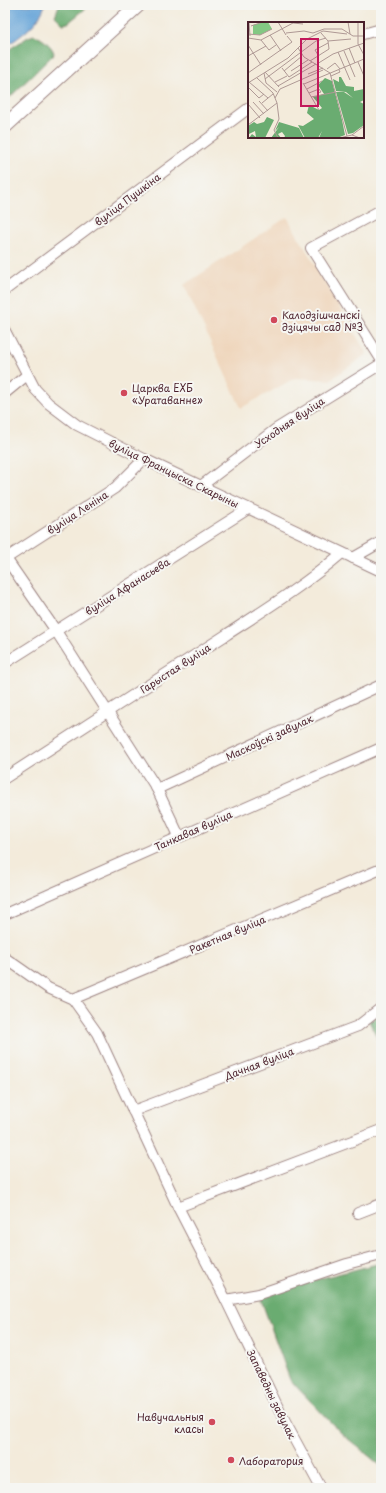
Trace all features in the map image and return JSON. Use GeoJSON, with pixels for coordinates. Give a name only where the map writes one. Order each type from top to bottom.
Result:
{"type":"FeatureCollection","features":[{"type":"Feature","properties":{"kind":"street"},"geometry":{"type":"LineString","coordinates":[[5,126],[138,5]]}},
{"type":"Feature","properties":{"kind":"street"},"geometry":{"type":"LineString","coordinates":[[364,34],[381,29]]}},
{"type":"Feature","properties":{"kind":"street","name":"вуліца Пушкіна"},"geometry":{"type":"LineString","coordinates":[[5,290],[248,109]]}},
{"type":"Feature","properties":{"kind":"street"},"geometry":{"type":"LineString","coordinates":[[381,210],[311,248],[381,359]]}},
{"type":"Feature","properties":{"kind":"street","name":"вуліца Францыска Скарыны"},"geometry":{"type":"LineString","coordinates":[[5,331],[26,375],[35,389],[58,411],[102,439],[144,460],[381,571]]}},
{"type":"Feature","properties":{"kind":"street","name":"Усходняя вуліца"},"geometry":{"type":"LineString","coordinates":[[201,486],[276,429],[381,364]]}},
{"type":"Feature","properties":{"kind":"street"},"geometry":{"type":"LineString","coordinates":[[5,394],[26,375]]}},
{"type":"Feature","properties":{"kind":"street","name":"вуліца Леніна"},"geometry":{"type":"LineString","coordinates":[[5,558],[115,488],[144,460]]}},
{"type":"Feature","properties":{"kind":"street","name":"вуліца Афанасьева"},"geometry":{"type":"LineString","coordinates":[[5,663],[248,509]]}},
{"type":"Feature","properties":{"kind":"street"},"geometry":{"type":"LineString","coordinates":[[353,558],[381,542]]}},
{"type":"Feature","properties":{"kind":"street","name":"Гарыстая вуліца"},"geometry":{"type":"LineString","coordinates":[[5,778],[108,710],[166,676],[291,593],[318,574],[342,553]]}},
{"type":"Feature","properties":{"kind":"street"},"geometry":{"type":"LineString","coordinates":[[5,558],[56,631],[108,710],[157,789],[179,836]]}},
{"type":"Feature","properties":{"kind":"street","name":"Маскоўскі завулак"},"geometry":{"type":"LineString","coordinates":[[157,789],[381,685]]}},
{"type":"Feature","properties":{"kind":"street","name":"Танкавая вуліца"},"geometry":{"type":"LineString","coordinates":[[5,914],[381,748]]}},
{"type":"Feature","properties":{"kind":"street","name":"Ракетная вуліца"},"geometry":{"type":"LineString","coordinates":[[73,999],[381,869]]}},
{"type":"Feature","properties":{"kind":"street"},"geometry":{"type":"LineString","coordinates":[[5,958],[48,988],[73,999],[97,1033],[178,1207],[226,1300],[259,1294],[347,1264],[381,1255]]}},
{"type":"Feature","properties":{"kind":"street","name":"Дачная вуліца"},"geometry":{"type":"LineString","coordinates":[[133,1111],[358,1026],[381,1008]]}},
{"type":"Feature","properties":{"kind":"street"},"geometry":{"type":"LineString","coordinates":[[178,1207],[381,1130]]}},
{"type":"Feature","properties":{"kind":"street"},"geometry":{"type":"LineString","coordinates":[[358,1213],[381,1204]]}},
{"type":"Feature","properties":{"kind":"street","name":"Запаведны завулак"},"geometry":{"type":"LineString","coordinates":[[226,1300],[285,1422],[321,1488]]}},
{"type":"Feature","properties":{"kind":"shaded area","name":"Калодзішчанскі дзіцячы сад №3"},"geometry":{"type":"Polygon","coordinates":[[[287,217],[367,354],[330,380],[295,378],[241,408],[184,285],[287,217]]]}},
{"type":"Feature","properties":{"kind":"green space"},"geometry":{"type":"Polygon","coordinates":[[[59,5],[90,5],[68,23],[63,24],[55,16],[59,5]]]}},
{"type":"Feature","properties":{"kind":"green space"},"geometry":{"type":"Polygon","coordinates":[[[34,35],[47,43],[52,48],[54,54],[5,102],[5,52],[28,37],[34,35]]]}},
{"type":"Feature","properties":{"kind":"green space"},"geometry":{"type":"Polygon","coordinates":[[[381,1013],[381,1045],[369,1021],[381,1013]]]}},
{"type":"Feature","properties":{"kind":"green space"},"geometry":{"type":"Polygon","coordinates":[[[381,1263],[381,1466],[341,1433],[290,1380],[259,1294],[381,1263]]]}},
{"type":"Feature","properties":{"kind":"water"},"geometry":{"type":"Polygon","coordinates":[[[13,5],[45,5],[34,24],[5,47],[5,15],[13,5]]]}},
{"type":"Feature","properties":{"kind":"place","name":"Калодзішчанскі дзіцячы сад №3"},"geometry":{"type":"Point","coordinates":[274,320]}},
{"type":"Feature","properties":{"kind":"place","name":"Царква ЕХБ «Уратаванне»"},"geometry":{"type":"Point","coordinates":[124,393]}},
{"type":"Feature","properties":{"kind":"place","name":"Навучальныя класы"},"geometry":{"type":"Point","coordinates":[212,1422]}},
{"type":"Feature","properties":{"kind":"place","name":"Лаборатория"},"geometry":{"type":"Point","coordinates":[231,1460]}}]}
